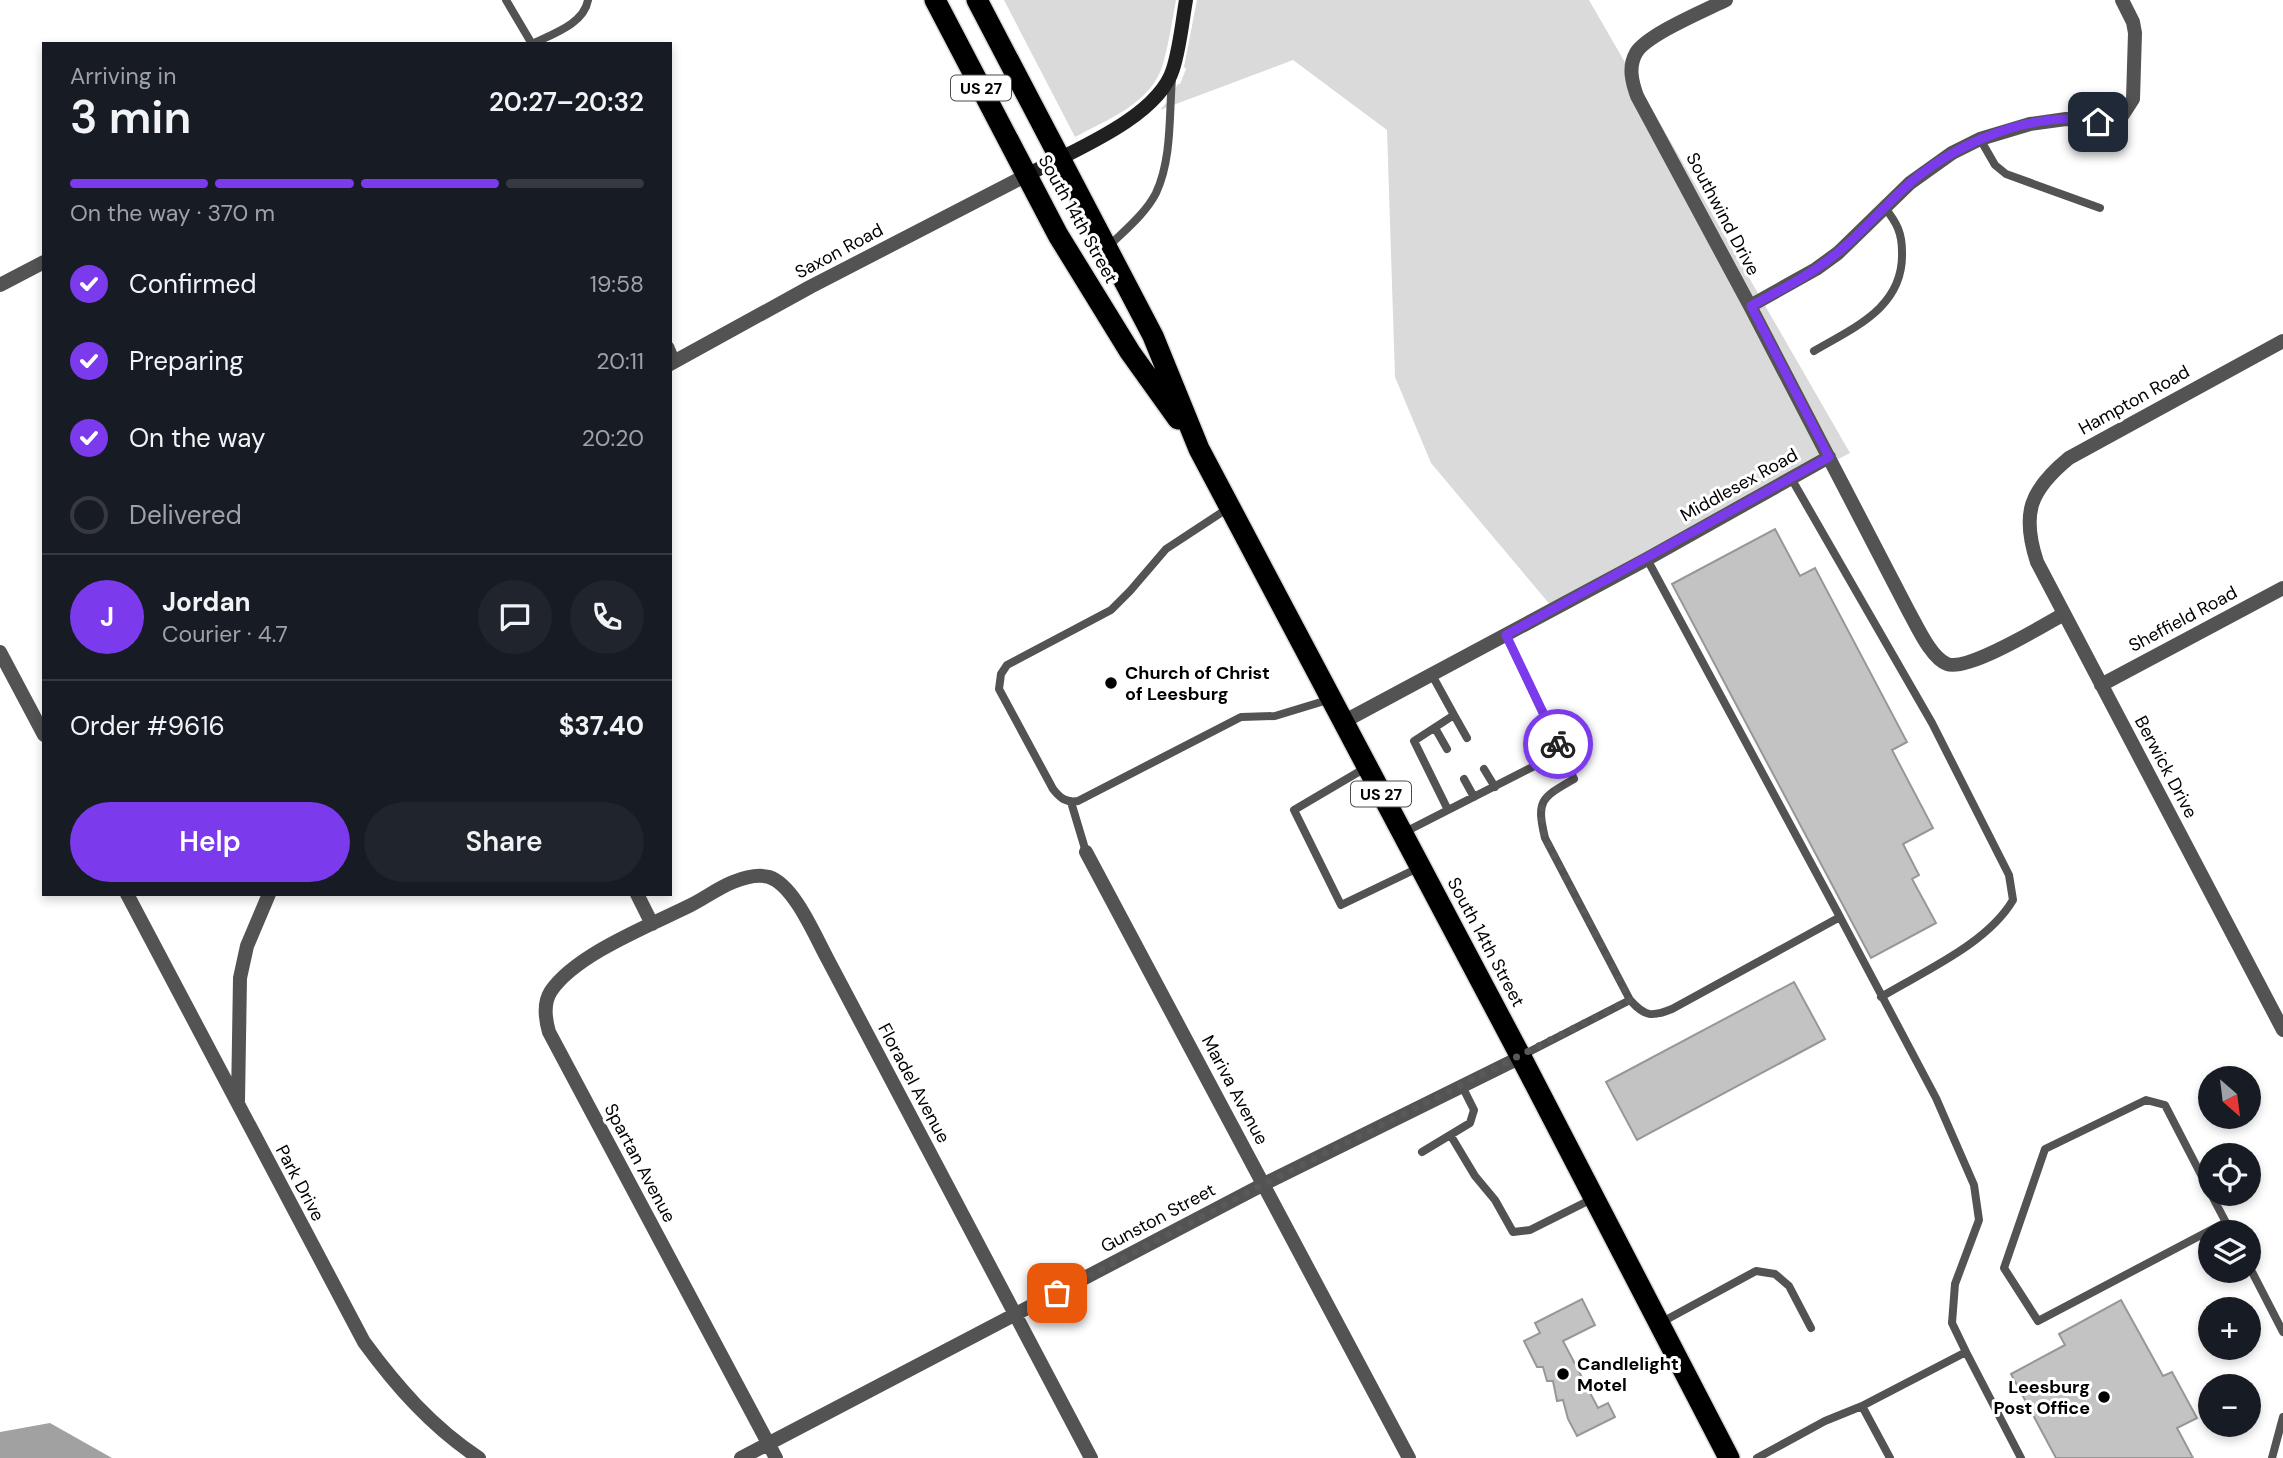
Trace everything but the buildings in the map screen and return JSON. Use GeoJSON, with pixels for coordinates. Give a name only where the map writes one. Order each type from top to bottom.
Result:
{"type":"FeatureCollection","features":[{"type":"Feature","properties":{"kind":"highway","name":"South 14th Street"},"geometry":{"type":"LineString","coordinates":[[935,0],[1058,235],[1130,352],[1199,449]]}},
{"type":"Feature","properties":{"kind":"highway","name":"South 14th Street"},"geometry":{"type":"LineString","coordinates":[[977,0],[1153,336],[1199,449],[1521,1057],[1729,1458]]}},
{"type":"Feature","properties":{"kind":"street"},"geometry":{"type":"LineString","coordinates":[[1027,175],[1130,120],[1160,94],[1172,71],[1186,0]]}},
{"type":"Feature","properties":{"kind":"street","name":"Southwind Drive"},"geometry":{"type":"LineString","coordinates":[[1726,0],[1649,40],[1636,52],[1631,70],[1637,96],[1829,457]]}},
{"type":"Feature","properties":{"kind":"street"},"geometry":{"type":"LineString","coordinates":[[1751,306],[1816,269],[1838,253],[1910,183],[1952,153],[1980,139],[2030,124],[2066,119],[2098,122],[2122,116],[2133,99],[2135,33],[2133,22],[2122,0]]}},
{"type":"Feature","properties":{"kind":"street","name":"Saxon Road"},"geometry":{"type":"LineString","coordinates":[[673,362],[810,287],[1027,175]]}},
{"type":"Feature","properties":{"kind":"street"},"geometry":{"type":"LineString","coordinates":[[0,285],[42,263]]}},
{"type":"Feature","properties":{"kind":"street","name":"Hampton Road"},"geometry":{"type":"LineString","coordinates":[[2030,517],[2036,493],[2049,475],[2069,458],[2283,341]]}},
{"type":"Feature","properties":{"kind":"street"},"geometry":{"type":"LineString","coordinates":[[1829,457],[1915,622],[1939,659],[1956,666],[1974,661],[2064,614]]}},
{"type":"Feature","properties":{"kind":"street","name":"Middlesex Road"},"geometry":{"type":"LineString","coordinates":[[1343,722],[1647,559],[1829,457]]}},
{"type":"Feature","properties":{"kind":"street","name":"Berwick Drive"},"geometry":{"type":"LineString","coordinates":[[2030,517],[2030,539],[2037,562],[2283,1030]]}},
{"type":"Feature","properties":{"kind":"street","name":"Sheffield Road"},"geometry":{"type":"LineString","coordinates":[[2101,685],[2283,588]]}},
{"type":"Feature","properties":{"kind":"street"},"geometry":{"type":"LineString","coordinates":[[0,652],[4,669],[42,732]]}},
{"type":"Feature","properties":{"kind":"street","name":"Mariva Avenue"},"geometry":{"type":"LineString","coordinates":[[1086,852],[1409,1458]]}},
{"type":"Feature","properties":{"kind":"street","name":"Floradel Avenue"},"geometry":{"type":"LineString","coordinates":[[652,924],[720,888],[751,877],[769,877],[792,896],[1091,1458]]}},
{"type":"Feature","properties":{"kind":"street","name":"Park Drive"},"geometry":{"type":"LineString","coordinates":[[128,896],[364,1342],[408,1398],[431,1421],[479,1458]]}},
{"type":"Feature","properties":{"kind":"street"},"geometry":{"type":"LineString","coordinates":[[238,1105],[240,978],[247,946],[268,896]]}},
{"type":"Feature","properties":{"kind":"street"},"geometry":{"type":"LineString","coordinates":[[638,896],[652,924]]}},
{"type":"Feature","properties":{"kind":"street","name":"Spartan Avenue"},"geometry":{"type":"LineString","coordinates":[[652,924],[620,940],[565,976],[550,992],[545,1018],[549,1032],[776,1458]]}},
{"type":"Feature","properties":{"kind":"street","name":"Gunston Street"},"geometry":{"type":"LineString","coordinates":[[741,1458],[1264,1184],[1521,1057]]}},
{"type":"Feature","properties":{"kind":"lane"},"geometry":{"type":"LineString","coordinates":[[506,0],[531,42]]}},
{"type":"Feature","properties":{"kind":"lane"},"geometry":{"type":"LineString","coordinates":[[536,42],[577,19],[583,14],[588,0]]}},
{"type":"Feature","properties":{"kind":"lane"},"geometry":{"type":"LineString","coordinates":[[1107,248],[1156,193],[1166,162],[1172,71]]}},
{"type":"Feature","properties":{"kind":"lane"},"geometry":{"type":"LineString","coordinates":[[1980,139],[1994,164],[2006,174],[2100,208]]}},
{"type":"Feature","properties":{"kind":"lane"},"geometry":{"type":"LineString","coordinates":[[1814,351],[1861,324],[1876,312],[1897,286],[1903,266],[1901,232],[1885,208]]}},
{"type":"Feature","properties":{"kind":"lane"},"geometry":{"type":"LineString","coordinates":[[1791,478],[1932,723],[2009,875],[2012,888],[2013,900],[1996,924],[1955,953],[1881,997]]}},
{"type":"Feature","properties":{"kind":"lane"},"geometry":{"type":"LineString","coordinates":[[1230,506],[1166,550],[1111,610],[1007,665],[1001,674],[999,689],[1058,796],[1071,802],[1078,801],[1241,717],[1275,716],[1331,699]]}},
{"type":"Feature","properties":{"kind":"lane"},"geometry":{"type":"LineString","coordinates":[[1647,559],[1936,1098],[1974,1185],[1979,1220],[1955,1284],[1952,1323],[2021,1458]]}},
{"type":"Feature","properties":{"kind":"lane"},"geometry":{"type":"LineString","coordinates":[[1506,635],[1574,779],[1544,800],[1539,813],[1545,838],[1630,1000],[1638,1010],[1657,1015],[1840,917]]}},
{"type":"Feature","properties":{"kind":"lane"},"geometry":{"type":"LineString","coordinates":[[1432,675],[1467,738]]}},
{"type":"Feature","properties":{"kind":"lane"},"geometry":{"type":"LineString","coordinates":[[1448,810],[1414,741],[1454,715]]}},
{"type":"Feature","properties":{"kind":"lane"},"geometry":{"type":"LineString","coordinates":[[1435,728],[1447,749]]}},
{"type":"Feature","properties":{"kind":"lane"},"geometry":{"type":"LineString","coordinates":[[1402,834],[1562,752]]}},
{"type":"Feature","properties":{"kind":"lane"},"geometry":{"type":"LineString","coordinates":[[1367,767],[1294,810],[1341,905],[1420,867]]}},
{"type":"Feature","properties":{"kind":"lane"},"geometry":{"type":"LineString","coordinates":[[1484,769],[1494,787]]}},
{"type":"Feature","properties":{"kind":"lane"},"geometry":{"type":"LineString","coordinates":[[1464,779],[1474,797]]}},
{"type":"Feature","properties":{"kind":"lane"},"geometry":{"type":"LineString","coordinates":[[1071,802],[1086,852]]}},
{"type":"Feature","properties":{"kind":"lane"},"geometry":{"type":"LineString","coordinates":[[1521,1057],[1630,1000]]}},
{"type":"Feature","properties":{"kind":"lane"},"geometry":{"type":"LineString","coordinates":[[1422,1152],[1470,1123],[1474,1116],[1472,1104],[1462,1086]]}},
{"type":"Feature","properties":{"kind":"lane"},"geometry":{"type":"LineString","coordinates":[[2198,1168],[2165,1105],[2146,1100],[2045,1149],[2004,1268],[2038,1321],[2198,1237]]}},
{"type":"Feature","properties":{"kind":"lane"},"geometry":{"type":"LineString","coordinates":[[1451,1136],[1475,1176],[1495,1200],[1513,1232],[1530,1230],[1594,1198]]}},
{"type":"Feature","properties":{"kind":"lane"},"geometry":{"type":"LineString","coordinates":[[1659,1324],[1756,1271],[1774,1274],[1789,1286],[1811,1328]]}},
{"type":"Feature","properties":{"kind":"lane"},"geometry":{"type":"LineString","coordinates":[[2258,1283],[2283,1332]]}},
{"type":"Feature","properties":{"kind":"lane"},"geometry":{"type":"LineString","coordinates":[[1757,1458],[1825,1421],[1862,1406],[1966,1352]]}},
{"type":"Feature","properties":{"kind":"lane"},"geometry":{"type":"LineString","coordinates":[[1862,1406],[1890,1458]]}},
{"type":"Feature","properties":{"kind":"lane"},"geometry":{"type":"LineString","coordinates":[[2272,1458],[2283,1417]]}},
{"type":"Feature","properties":{"kind":"shaded area"},"geometry":{"type":"Polygon","coordinates":[[[1004,0],[1176,0],[1163,64],[1149,89],[1127,108],[1075,137],[1004,0]]]}},
{"type":"Feature","properties":{"kind":"shaded area"},"geometry":{"type":"Polygon","coordinates":[[[1197,0],[1589,0],[1850,453],[1552,607],[1431,463],[1395,377],[1387,130],[1293,60],[1160,110],[1180,84],[1186,69],[1184,67],[1197,0]]]}},
{"type":"Feature","properties":{"kind":"shaded area"},"geometry":{"type":"Polygon","coordinates":[[[50,1423],[112,1458],[0,1458],[0,1432],[50,1423]]]}},
{"type":"Feature","properties":{"kind":"way so far"},"geometry":{"type":"LineString","coordinates":[[1057,1293],[1264,1184],[1630,1000],[1545,838],[1539,813],[1544,800],[1574,779],[1558,744]]}},
{"type":"Feature","properties":{"kind":"place","name":"Church of Christ of Leesburg"},"geometry":{"type":"Point","coordinates":[1111,683]}},
{"type":"Feature","properties":{"kind":"place","name":"Candlelight Motel"},"geometry":{"type":"Point","coordinates":[1563,1374]}},
{"type":"Feature","properties":{"kind":"place","name":"Leesburg Post Office"},"geometry":{"type":"Point","coordinates":[2104,1397]}},
{"type":"Feature","properties":{"kind":"route"},"geometry":{"type":"LineString","coordinates":[[1558,744],[1506,635],[1829,457],[1751,306],[1816,269],[1838,253],[1910,183],[1952,153],[1980,139],[2030,124],[2066,119],[2098,122]]}}]}
